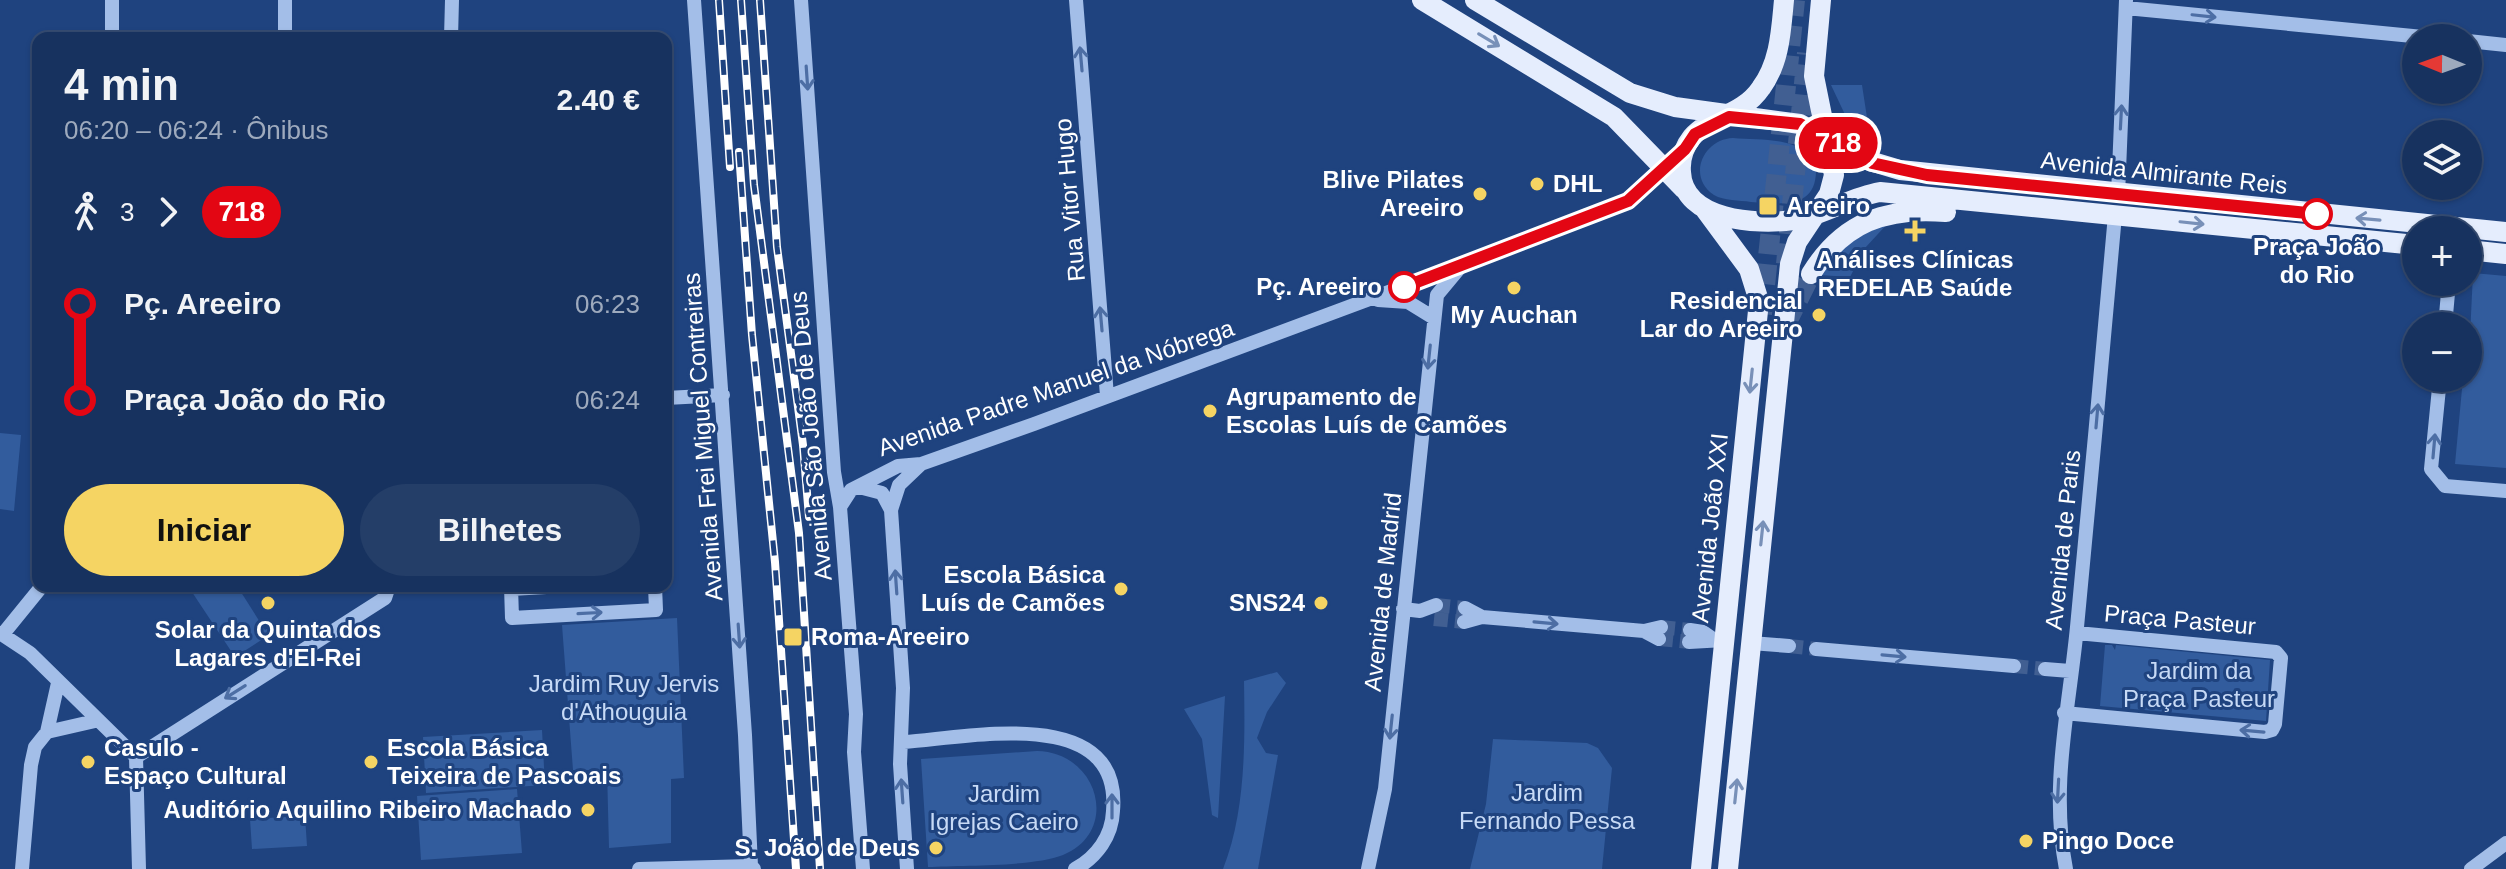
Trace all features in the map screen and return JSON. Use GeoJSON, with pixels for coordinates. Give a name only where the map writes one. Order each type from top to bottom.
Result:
{"type":"FeatureCollection","features":[{"type":"Feature","properties":{"kind":"main road","name":"Avenida João XXI"},"geometry":{"type":"LineString","coordinates":[[1422,0],[1614,117],[1696,201],[1749,269],[1759,301],[1719,639],[1701,869]]}},
{"type":"Feature","properties":{"kind":"main road"},"geometry":{"type":"LineString","coordinates":[[1475,0],[1622,89],[1675,107],[1729,117],[1789,122],[1826,136]]}},
{"type":"Feature","properties":{"kind":"main road"},"geometry":{"type":"LineString","coordinates":[[1784,0],[1774,67],[1763,87],[1729,117],[1695,134],[1685,149],[1681,177],[1696,201],[1731,217],[1783,221],[1817,213]]}},
{"type":"Feature","properties":{"kind":"main road"},"geometry":{"type":"LineString","coordinates":[[1728,869],[1790,264],[1797,242],[1829,194],[1834,175],[1814,76],[1821,0]]}},
{"type":"Feature","properties":{"kind":"main road","name":"Avenida Almirante Reis"},"geometry":{"type":"LineString","coordinates":[[1826,136],[1863,159],[1900,170],[2116,205],[2402,243]]}},
{"type":"Feature","properties":{"kind":"main road","name":"Avenida Almirante Reis"},"geometry":{"type":"LineString","coordinates":[[1817,213],[1880,192],[2015,205],[2116,205],[2506,232]]}},
{"type":"Feature","properties":{"kind":"main road"},"geometry":{"type":"LineString","coordinates":[[1811,274],[1842,236],[1875,216],[1911,210],[1979,213],[2015,205]]}},
{"type":"Feature","properties":{"kind":"main road"},"geometry":{"type":"LineString","coordinates":[[2482,251],[2506,254]]}},
{"type":"Feature","properties":{"kind":"main road"},"geometry":{"type":"LineString","coordinates":[[1719,639],[1751,643]]}},
{"type":"Feature","properties":{"kind":"street"},"geometry":{"type":"LineString","coordinates":[[112,0],[112,32]]}},
{"type":"Feature","properties":{"kind":"street"},"geometry":{"type":"LineString","coordinates":[[285,0],[285,32]]}},
{"type":"Feature","properties":{"kind":"street"},"geometry":{"type":"LineString","coordinates":[[451,32],[452,0]]}},
{"type":"Feature","properties":{"kind":"street","name":"Avenida Frei Miguel Contreiras"},"geometry":{"type":"LineString","coordinates":[[694,0],[723,395],[752,867]]}},
{"type":"Feature","properties":{"kind":"street","name":"Avenida São João de Deus"},"geometry":{"type":"LineString","coordinates":[[801,0],[864,866]]}},
{"type":"Feature","properties":{"kind":"street","name":"Rua Vitor Hugo"},"geometry":{"type":"LineString","coordinates":[[1076,0],[1107,396]]}},
{"type":"Feature","properties":{"kind":"street"},"geometry":{"type":"LineString","coordinates":[[2126,4],[2402,35]]}},
{"type":"Feature","properties":{"kind":"street","name":"Avenida de Paris"},"geometry":{"type":"LineString","coordinates":[[2066,869],[2057,811],[2064,713],[2077,633],[2116,205],[2126,4]]}},
{"type":"Feature","properties":{"kind":"street"},"geometry":{"type":"LineString","coordinates":[[2482,42],[2506,45]]}},
{"type":"Feature","properties":{"kind":"street","name":"Avenida Padre Manuel da Nóbrega"},"geometry":{"type":"LineString","coordinates":[[840,507],[844,497],[873,476],[898,466],[921,464],[1617,206],[1640,192],[1685,149]]}},
{"type":"Feature","properties":{"kind":"street","name":"Avenida de Madrid"},"geometry":{"type":"LineString","coordinates":[[1368,869],[1385,789],[1437,295],[1443,283],[1465,262]]}},
{"type":"Feature","properties":{"kind":"street"},"geometry":{"type":"LineString","coordinates":[[1366,301],[1392,299],[1408,302],[1434,318]]}},
{"type":"Feature","properties":{"kind":"street"},"geometry":{"type":"LineString","coordinates":[[2439,392],[2431,469],[2445,486],[2506,491]]}},
{"type":"Feature","properties":{"kind":"street"},"geometry":{"type":"LineString","coordinates":[[672,398],[723,395]]}},
{"type":"Feature","properties":{"kind":"street"},"geometry":{"type":"LineString","coordinates":[[907,869],[900,764],[904,742],[891,510],[899,485],[921,464]]}},
{"type":"Feature","properties":{"kind":"street","name":"Avenida São João de Deus"},"geometry":{"type":"LineString","coordinates":[[859,487],[882,493],[891,510]]}},
{"type":"Feature","properties":{"kind":"street"},"geometry":{"type":"LineString","coordinates":[[37,592],[2,633],[30,653],[95,721],[136,757],[139,869]]}},
{"type":"Feature","properties":{"kind":"street"},"geometry":{"type":"LineString","coordinates":[[136,757],[385,598],[387,592]]}},
{"type":"Feature","properties":{"kind":"street"},"geometry":{"type":"LineString","coordinates":[[511,592],[512,618],[656,610],[655,592]]}},
{"type":"Feature","properties":{"kind":"street"},"geometry":{"type":"LineString","coordinates":[[1403,609],[1435,612]]}},
{"type":"Feature","properties":{"kind":"street"},"geometry":{"type":"LineString","coordinates":[[1464,615],[1660,633]]}},
{"type":"Feature","properties":{"kind":"street","name":"Praça Pasteur"},"geometry":{"type":"LineString","coordinates":[[2064,713],[2268,732],[2275,724],[2281,661],[2276,652],[2077,633]]}},
{"type":"Feature","properties":{"kind":"street"},"geometry":{"type":"LineString","coordinates":[[1690,636],[1702,643],[1719,639]]}},
{"type":"Feature","properties":{"kind":"street"},"geometry":{"type":"LineString","coordinates":[[1751,643],[1789,646]]}},
{"type":"Feature","properties":{"kind":"street"},"geometry":{"type":"LineString","coordinates":[[1816,649],[2014,666]]}},
{"type":"Feature","properties":{"kind":"street"},"geometry":{"type":"LineString","coordinates":[[2045,669],[2070,671]]}},
{"type":"Feature","properties":{"kind":"street"},"geometry":{"type":"LineString","coordinates":[[22,869],[31,765],[35,747],[47,732],[58,683]]}},
{"type":"Feature","properties":{"kind":"street"},"geometry":{"type":"LineString","coordinates":[[47,732],[95,721]]}},
{"type":"Feature","properties":{"kind":"street"},"geometry":{"type":"LineString","coordinates":[[904,742],[1049,734],[1082,745],[1097,759],[1109,779],[1113,812],[1103,844],[1075,869]]}},
{"type":"Feature","properties":{"kind":"street"},"geometry":{"type":"LineString","coordinates":[[2471,869],[2506,843]]}},
{"type":"Feature","properties":{"kind":"street"},"geometry":{"type":"LineString","coordinates":[[639,869],[752,867]]}},
{"type":"Feature","properties":{"kind":"green space"},"geometry":{"type":"Polygon","coordinates":[[[1831,85],[1862,85],[1868,124],[1882,149],[1849,123],[1831,85]]]}},
{"type":"Feature","properties":{"kind":"green space"},"geometry":{"type":"Polygon","coordinates":[[[1733,138],[1782,142],[1803,150],[1816,169],[1810,192],[1795,202],[1785,203],[1732,200],[1714,195],[1701,178],[1702,160],[1714,145],[1733,138]]]}},
{"type":"Feature","properties":{"kind":"green space"},"geometry":{"type":"Polygon","coordinates":[[[1889,222],[1865,248],[1850,277],[1819,275],[1841,246],[1889,222]]]}},
{"type":"Feature","properties":{"kind":"green space"},"geometry":{"type":"Polygon","coordinates":[[[2482,274],[2506,276],[2506,468],[2455,464],[2462,392],[2482,392],[2482,312],[2471,312],[2472,296],[2482,296],[2482,274]]]}},
{"type":"Feature","properties":{"kind":"green space"},"geometry":{"type":"Polygon","coordinates":[[[0,433],[21,435],[14,511],[0,509],[0,433]]]}},
{"type":"Feature","properties":{"kind":"green space"},"geometry":{"type":"Polygon","coordinates":[[[192,592],[241,592],[265,630],[280,622],[283,626],[235,657],[192,592]]]}},
{"type":"Feature","properties":{"kind":"green space","name":"Jardim Ruy Jervis d'Athouguia"},"geometry":{"type":"Polygon","coordinates":[[[677,618],[684,778],[671,779],[671,843],[609,848],[607,770],[573,770],[562,625],[677,618]]]}},
{"type":"Feature","properties":{"kind":"green space","name":"Jardim da Praça Pasteur"},"geometry":{"type":"Polygon","coordinates":[[[2105,645],[2112,645],[2115,650],[2116,645],[2270,660],[2266,721],[2100,706],[2105,645]]]}},
{"type":"Feature","properties":{"kind":"green space"},"geometry":{"type":"Polygon","coordinates":[[[1277,672],[1286,683],[1267,712],[1257,738],[1266,753],[1278,755],[1258,869],[1223,869],[1231,847],[1240,800],[1244,681],[1277,672]]]}},
{"type":"Feature","properties":{"kind":"green space"},"geometry":{"type":"Polygon","coordinates":[[[1225,696],[1218,818],[1212,815],[1202,739],[1184,709],[1225,696]]]}},
{"type":"Feature","properties":{"kind":"green space"},"geometry":{"type":"Polygon","coordinates":[[[542,730],[545,785],[426,793],[423,737],[542,730]]]}},
{"type":"Feature","properties":{"kind":"green space","name":"Jardim Fernando Pessa"},"geometry":{"type":"Polygon","coordinates":[[[1493,739],[1587,743],[1598,748],[1612,768],[1602,869],[1470,869],[1486,804],[1493,739]]]}},
{"type":"Feature","properties":{"kind":"green space","name":"Jardim Igrejas Caeiro"},"geometry":{"type":"Polygon","coordinates":[[[1037,751],[1058,755],[1075,764],[1095,794],[1096,812],[1092,829],[1081,844],[1063,855],[1034,862],[928,867],[921,759],[1037,751]]]}},
{"type":"Feature","properties":{"kind":"green space"},"geometry":{"type":"Polygon","coordinates":[[[517,789],[522,853],[421,860],[417,796],[517,789]]]}},
{"type":"Feature","properties":{"kind":"green space"},"geometry":{"type":"Polygon","coordinates":[[[305,816],[307,846],[252,849],[250,819],[305,816]]]}},
{"type":"Feature","properties":{"kind":"tunnel"},"geometry":{"type":"LineString","coordinates":[[1762,314],[1795,0]]}},
{"type":"Feature","properties":{"kind":"tunnel"},"geometry":{"type":"LineString","coordinates":[[1786,264],[1807,53]]}},
{"type":"Feature","properties":{"kind":"tunnel"},"geometry":{"type":"LineString","coordinates":[[1785,326],[1811,274]]}},
{"type":"Feature","properties":{"kind":"tunnel"},"geometry":{"type":"LineString","coordinates":[[1436,605],[1465,608]]}},
{"type":"Feature","properties":{"kind":"tunnel"},"geometry":{"type":"LineString","coordinates":[[1434,619],[1464,622]]}},
{"type":"Feature","properties":{"kind":"tunnel"},"geometry":{"type":"LineString","coordinates":[[1661,627],[1690,630]]}},
{"type":"Feature","properties":{"kind":"tunnel"},"geometry":{"type":"LineString","coordinates":[[1659,639],[1689,642]]}},
{"type":"Feature","properties":{"kind":"tunnel"},"geometry":{"type":"LineString","coordinates":[[1789,646],[1816,649]]}},
{"type":"Feature","properties":{"kind":"tunnel"},"geometry":{"type":"LineString","coordinates":[[2014,666],[2045,669]]}},
{"type":"Feature","properties":{"kind":"railway"},"geometry":{"type":"LineString","coordinates":[[719,0],[730,167]]}},
{"type":"Feature","properties":{"kind":"railway"},"geometry":{"type":"LineString","coordinates":[[741,0],[754,185],[799,533],[820,869]]}},
{"type":"Feature","properties":{"kind":"railway"},"geometry":{"type":"LineString","coordinates":[[760,0],[777,247],[803,445],[809,517]]}},
{"type":"Feature","properties":{"kind":"railway"},"geometry":{"type":"LineString","coordinates":[[739,152],[752,335],[775,562],[796,869]]}},
{"type":"Feature","properties":{"kind":"bus line","name":"718"},"geometry":{"type":"LineString","coordinates":[[1404,287],[1628,201],[1685,149],[1695,134],[1709,124],[1729,117],[1800,124],[1872,163],[1927,175],[2317,214]]}},
{"type":"Feature","properties":{"kind":"place","name":"DHL"},"geometry":{"type":"Point","coordinates":[1537,184]}},
{"type":"Feature","properties":{"kind":"place","name":"Blive Pilates Areeiro"},"geometry":{"type":"Point","coordinates":[1480,194]}},
{"type":"Feature","properties":{"kind":"place","name":"Areeiro"},"geometry":{"type":"Point","coordinates":[1768,206]}},
{"type":"Feature","properties":{"kind":"place","name":"Praça João do Rio"},"geometry":{"type":"Point","coordinates":[2317,214]}},
{"type":"Feature","properties":{"kind":"place","name":"Análises Clínicas REDELAB Saúde"},"geometry":{"type":"Point","coordinates":[1915,231]}},
{"type":"Feature","properties":{"kind":"place","name":"Pç. Areeiro"},"geometry":{"type":"Point","coordinates":[1404,287]}},
{"type":"Feature","properties":{"kind":"place","name":"My Auchan"},"geometry":{"type":"Point","coordinates":[1514,288]}},
{"type":"Feature","properties":{"kind":"place","name":"Residencial Lar do Areeiro"},"geometry":{"type":"Point","coordinates":[1819,315]}},
{"type":"Feature","properties":{"kind":"place","name":"Agrupamento de Escolas Luís de Camões"},"geometry":{"type":"Point","coordinates":[1210,411]}},
{"type":"Feature","properties":{"kind":"place","name":"Escola Básica Luís de Camões"},"geometry":{"type":"Point","coordinates":[1121,589]}},
{"type":"Feature","properties":{"kind":"place","name":"Solar da Quinta dos Lagares d'El-Rei"},"geometry":{"type":"Point","coordinates":[268,603]}},
{"type":"Feature","properties":{"kind":"place","name":"SNS24"},"geometry":{"type":"Point","coordinates":[1321,603]}},
{"type":"Feature","properties":{"kind":"place","name":"Roma-Areeiro"},"geometry":{"type":"Point","coordinates":[793,637]}},
{"type":"Feature","properties":{"kind":"place","name":"Casulo - Espaço Cultural"},"geometry":{"type":"Point","coordinates":[88,762]}},
{"type":"Feature","properties":{"kind":"place","name":"Escola Básica Teixeira de Pascoais"},"geometry":{"type":"Point","coordinates":[371,762]}},
{"type":"Feature","properties":{"kind":"place","name":"Auditório Aquilino Ribeiro Machado"},"geometry":{"type":"Point","coordinates":[588,810]}},
{"type":"Feature","properties":{"kind":"place","name":"Pingo Doce"},"geometry":{"type":"Point","coordinates":[2026,841]}},
{"type":"Feature","properties":{"kind":"place","name":"S. João de Deus"},"geometry":{"type":"Point","coordinates":[936,848]}}]}
